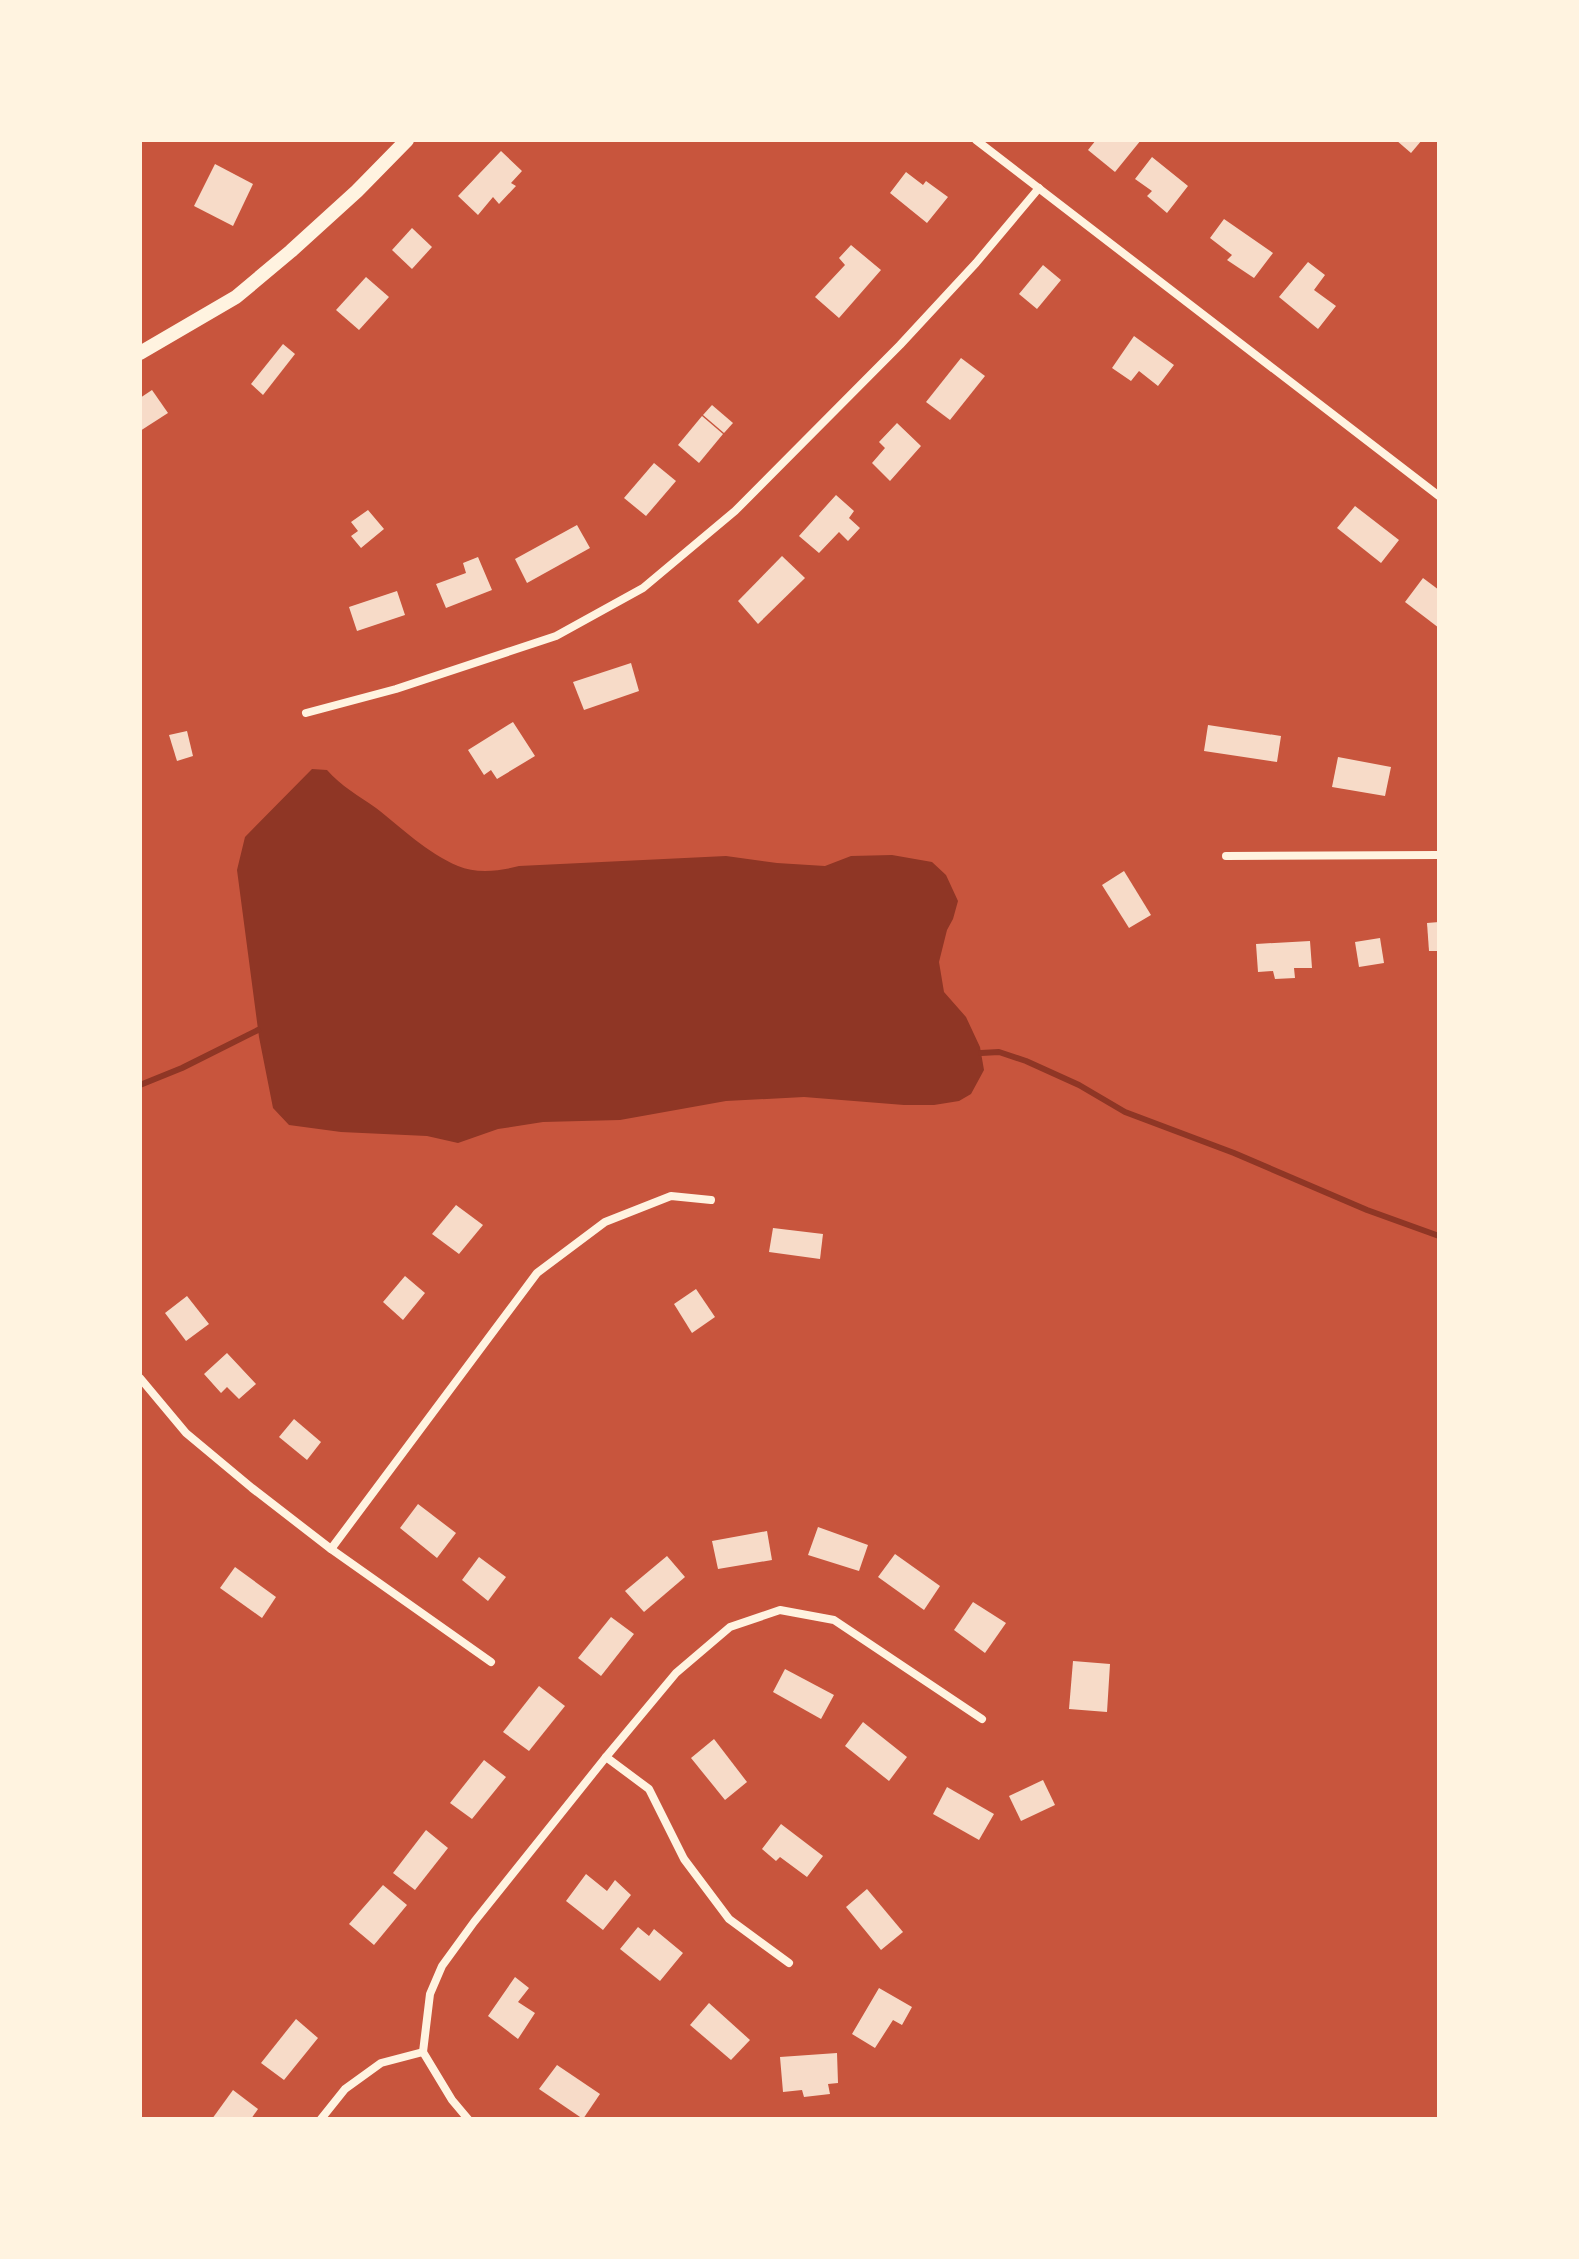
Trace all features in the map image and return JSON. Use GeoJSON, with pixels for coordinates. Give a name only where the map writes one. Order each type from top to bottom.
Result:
{"type":"FeatureCollection","features":[{"type":"Feature","properties":{"kind":"street"},"geometry":{"type":"LineString","coordinates":[[140,353],[236,297],[357,191],[407,140]]}},
{"type":"Feature","properties":{"kind":"street"},"geometry":{"type":"LineString","coordinates":[[976,140],[1439,496]]}},
{"type":"Feature","properties":{"kind":"street"},"geometry":{"type":"LineString","coordinates":[[306,713],[396,689],[556,636],[643,588],[735,511],[900,345],[976,263],[1039,188]]}},
{"type":"Feature","properties":{"kind":"street"},"geometry":{"type":"LineString","coordinates":[[1226,856],[1439,855]]}},
{"type":"Feature","properties":{"kind":"street"},"geometry":{"type":"LineString","coordinates":[[331,1549],[537,1273],[605,1222],[671,1196],[711,1200]]}},
{"type":"Feature","properties":{"kind":"street"},"geometry":{"type":"LineString","coordinates":[[140,1378],[186,1433],[252,1488],[331,1549],[491,1662]]}},
{"type":"Feature","properties":{"kind":"street"},"geometry":{"type":"LineString","coordinates":[[468,2119],[452,2100],[423,2052],[430,1994],[442,1966],[474,1922],[676,1673],[730,1627],[780,1610],[834,1620],[982,1719]]}},
{"type":"Feature","properties":{"kind":"street"},"geometry":{"type":"LineString","coordinates":[[606,1757],[649,1789],[684,1859],[729,1919],[789,1963]]}},
{"type":"Feature","properties":{"kind":"street"},"geometry":{"type":"LineString","coordinates":[[321,2119],[345,2089],[381,2063],[423,2052]]}},
{"type":"Feature","properties":{"kind":"shaded area"},"geometry":{"type":"Polygon","coordinates":[[[312,769],[327,770],[425,847],[447,861],[473,870],[726,856],[825,866],[851,856],[892,855],[932,862],[946,875],[958,901],[939,962],[944,992],[966,1017],[980,1047],[984,1070],[971,1094],[959,1101],[934,1105],[804,1097],[726,1101],[620,1120],[543,1122],[498,1129],[458,1143],[427,1136],[341,1132],[289,1125],[273,1108],[259,1037],[237,870],[245,837],[312,769]]]}},
{"type":"Feature","properties":{"kind":"building"},"geometry":{"type":"Polygon","coordinates":[[[1096,140],[1141,140],[1115,172],[1088,150],[1096,140]]]}},
{"type":"Feature","properties":{"kind":"building"},"geometry":{"type":"Polygon","coordinates":[[[1396,140],[1422,140],[1411,153],[1396,140]]]}},
{"type":"Feature","properties":{"kind":"building"},"geometry":{"type":"Polygon","coordinates":[[[501,151],[522,171],[511,183],[516,186],[499,204],[493,197],[478,215],[458,196],[501,151]]]}},
{"type":"Feature","properties":{"kind":"building"},"geometry":{"type":"Polygon","coordinates":[[[1152,157],[1188,186],[1167,213],[1147,196],[1152,191],[1135,179],[1152,157]]]}},
{"type":"Feature","properties":{"kind":"building"},"geometry":{"type":"Polygon","coordinates":[[[215,164],[253,184],[233,226],[194,206],[215,164]]]}},
{"type":"Feature","properties":{"kind":"building"},"geometry":{"type":"Polygon","coordinates":[[[906,172],[923,185],[926,181],[948,197],[927,223],[890,193],[906,172]]]}},
{"type":"Feature","properties":{"kind":"building"},"geometry":{"type":"Polygon","coordinates":[[[1224,219],[1273,253],[1254,278],[1227,260],[1232,255],[1210,238],[1224,219]]]}},
{"type":"Feature","properties":{"kind":"building"},"geometry":{"type":"Polygon","coordinates":[[[412,228],[432,247],[412,269],[392,250],[412,228]]]}},
{"type":"Feature","properties":{"kind":"building"},"geometry":{"type":"Polygon","coordinates":[[[851,245],[881,270],[839,318],[815,297],[845,265],[839,258],[851,245]]]}},
{"type":"Feature","properties":{"kind":"building"},"geometry":{"type":"Polygon","coordinates":[[[1308,262],[1325,275],[1314,290],[1336,306],[1318,329],[1279,297],[1308,262]]]}},
{"type":"Feature","properties":{"kind":"building"},"geometry":{"type":"Polygon","coordinates":[[[1043,265],[1061,280],[1037,309],[1019,294],[1043,265]]]}},
{"type":"Feature","properties":{"kind":"building"},"geometry":{"type":"Polygon","coordinates":[[[366,277],[389,297],[359,330],[336,310],[366,277]]]}},
{"type":"Feature","properties":{"kind":"building"},"geometry":{"type":"Polygon","coordinates":[[[1134,336],[1174,365],[1158,386],[1139,371],[1131,381],[1112,368],[1134,336]]]}},
{"type":"Feature","properties":{"kind":"building"},"geometry":{"type":"Polygon","coordinates":[[[283,344],[295,354],[263,395],[251,384],[283,344]]]}},
{"type":"Feature","properties":{"kind":"building"},"geometry":{"type":"Polygon","coordinates":[[[961,358],[985,376],[950,420],[926,402],[961,358]]]}},
{"type":"Feature","properties":{"kind":"building"},"geometry":{"type":"Polygon","coordinates":[[[152,390],[168,413],[140,431],[140,398],[152,390]]]}},
{"type":"Feature","properties":{"kind":"building"},"geometry":{"type":"Polygon","coordinates":[[[712,405],[733,423],[724,433],[703,415],[712,405]]]}},
{"type":"Feature","properties":{"kind":"building"},"geometry":{"type":"Polygon","coordinates":[[[702,416],[723,434],[699,463],[678,445],[702,416]]]}},
{"type":"Feature","properties":{"kind":"building"},"geometry":{"type":"Polygon","coordinates":[[[897,423],[921,446],[890,481],[872,463],[885,448],[879,442],[897,423]]]}},
{"type":"Feature","properties":{"kind":"building"},"geometry":{"type":"Polygon","coordinates":[[[654,463],[676,481],[646,516],[624,498],[654,463]]]}},
{"type":"Feature","properties":{"kind":"building"},"geometry":{"type":"Polygon","coordinates":[[[836,495],[854,511],[849,518],[860,528],[848,541],[839,532],[819,553],[799,536],[836,495]]]}},
{"type":"Feature","properties":{"kind":"building"},"geometry":{"type":"Polygon","coordinates":[[[1355,506],[1399,540],[1381,563],[1337,528],[1355,506]]]}},
{"type":"Feature","properties":{"kind":"building"},"geometry":{"type":"Polygon","coordinates":[[[368,510],[384,529],[361,548],[351,536],[358,531],[351,522],[368,510]]]}},
{"type":"Feature","properties":{"kind":"building"},"geometry":{"type":"Polygon","coordinates":[[[577,525],[590,548],[527,583],[515,559],[577,525]]]}},
{"type":"Feature","properties":{"kind":"building"},"geometry":{"type":"Polygon","coordinates":[[[782,556],[805,578],[758,624],[738,601],[782,556]]]}},
{"type":"Feature","properties":{"kind":"building"},"geometry":{"type":"Polygon","coordinates":[[[478,557],[492,590],[446,608],[436,584],[466,573],[463,563],[478,557]]]}},
{"type":"Feature","properties":{"kind":"building"},"geometry":{"type":"Polygon","coordinates":[[[1423,578],[1439,590],[1439,628],[1405,602],[1423,578]]]}},
{"type":"Feature","properties":{"kind":"building"},"geometry":{"type":"Polygon","coordinates":[[[397,591],[405,615],[357,631],[349,607],[397,591]]]}},
{"type":"Feature","properties":{"kind":"building"},"geometry":{"type":"Polygon","coordinates":[[[631,663],[639,691],[584,710],[573,682],[631,663]]]}},
{"type":"Feature","properties":{"kind":"building"},"geometry":{"type":"Polygon","coordinates":[[[513,722],[535,756],[497,779],[491,770],[484,775],[468,750],[513,722]]]}},
{"type":"Feature","properties":{"kind":"building"},"geometry":{"type":"Polygon","coordinates":[[[1208,725],[1281,736],[1277,762],[1204,751],[1208,725]]]}},
{"type":"Feature","properties":{"kind":"building"},"geometry":{"type":"Polygon","coordinates":[[[187,731],[193,756],[177,761],[169,735],[187,731]]]}},
{"type":"Feature","properties":{"kind":"building"},"geometry":{"type":"Polygon","coordinates":[[[1338,757],[1391,767],[1385,796],[1332,787],[1338,757]]]}},
{"type":"Feature","properties":{"kind":"building"},"geometry":{"type":"Polygon","coordinates":[[[1124,871],[1151,915],[1129,928],[1102,885],[1124,871]]]}},
{"type":"Feature","properties":{"kind":"building"},"geometry":{"type":"Polygon","coordinates":[[[1439,922],[1439,951],[1429,951],[1427,923],[1439,922]]]}},
{"type":"Feature","properties":{"kind":"building"},"geometry":{"type":"Polygon","coordinates":[[[1380,938],[1384,963],[1359,967],[1355,942],[1380,938]]]}},
{"type":"Feature","properties":{"kind":"building"},"geometry":{"type":"Polygon","coordinates":[[[1310,941],[1312,968],[1294,968],[1295,978],[1275,979],[1273,971],[1258,972],[1256,944],[1310,941]]]}},
{"type":"Feature","properties":{"kind":"building"},"geometry":{"type":"Polygon","coordinates":[[[456,1205],[483,1225],[459,1254],[432,1234],[456,1205]]]}},
{"type":"Feature","properties":{"kind":"building"},"geometry":{"type":"Polygon","coordinates":[[[773,1228],[823,1234],[820,1259],[769,1252],[773,1228]]]}},
{"type":"Feature","properties":{"kind":"building"},"geometry":{"type":"Polygon","coordinates":[[[405,1276],[425,1293],[403,1320],[383,1302],[405,1276]]]}},
{"type":"Feature","properties":{"kind":"building"},"geometry":{"type":"Polygon","coordinates":[[[696,1289],[715,1317],[692,1333],[674,1304],[696,1289]]]}},
{"type":"Feature","properties":{"kind":"building"},"geometry":{"type":"Polygon","coordinates":[[[187,1296],[209,1324],[186,1341],[165,1313],[187,1296]]]}},
{"type":"Feature","properties":{"kind":"building"},"geometry":{"type":"Polygon","coordinates":[[[227,1353],[256,1384],[239,1399],[227,1387],[221,1393],[204,1374],[227,1353]]]}},
{"type":"Feature","properties":{"kind":"building"},"geometry":{"type":"Polygon","coordinates":[[[294,1419],[321,1442],[307,1460],[279,1437],[294,1419]]]}},
{"type":"Feature","properties":{"kind":"building"},"geometry":{"type":"Polygon","coordinates":[[[418,1504],[456,1533],[437,1558],[400,1528],[418,1504]]]}},
{"type":"Feature","properties":{"kind":"building"},"geometry":{"type":"Polygon","coordinates":[[[818,1527],[868,1545],[859,1571],[808,1555],[818,1527]]]}},
{"type":"Feature","properties":{"kind":"building"},"geometry":{"type":"Polygon","coordinates":[[[767,1531],[772,1560],[718,1569],[712,1541],[767,1531]]]}},
{"type":"Feature","properties":{"kind":"building"},"geometry":{"type":"Polygon","coordinates":[[[895,1554],[940,1586],[924,1610],[878,1577],[895,1554]]]}},
{"type":"Feature","properties":{"kind":"building"},"geometry":{"type":"Polygon","coordinates":[[[667,1556],[685,1577],[644,1612],[625,1591],[667,1556]]]}},
{"type":"Feature","properties":{"kind":"building"},"geometry":{"type":"Polygon","coordinates":[[[479,1557],[506,1577],[488,1601],[462,1580],[479,1557]]]}},
{"type":"Feature","properties":{"kind":"building"},"geometry":{"type":"Polygon","coordinates":[[[235,1567],[276,1597],[262,1618],[220,1588],[235,1567]]]}},
{"type":"Feature","properties":{"kind":"building"},"geometry":{"type":"Polygon","coordinates":[[[973,1602],[1006,1623],[985,1653],[954,1630],[973,1602]]]}},
{"type":"Feature","properties":{"kind":"building"},"geometry":{"type":"Polygon","coordinates":[[[611,1617],[634,1634],[601,1676],[578,1658],[611,1617]]]}},
{"type":"Feature","properties":{"kind":"building"},"geometry":{"type":"Polygon","coordinates":[[[1073,1661],[1110,1664],[1107,1712],[1069,1709],[1073,1661]]]}},
{"type":"Feature","properties":{"kind":"building"},"geometry":{"type":"Polygon","coordinates":[[[785,1669],[834,1695],[821,1719],[773,1692],[785,1669]]]}},
{"type":"Feature","properties":{"kind":"building"},"geometry":{"type":"Polygon","coordinates":[[[539,1686],[565,1706],[529,1751],[503,1732],[539,1686]]]}},
{"type":"Feature","properties":{"kind":"building"},"geometry":{"type":"Polygon","coordinates":[[[863,1722],[907,1757],[889,1781],[845,1746],[863,1722]]]}},
{"type":"Feature","properties":{"kind":"building"},"geometry":{"type":"Polygon","coordinates":[[[714,1739],[747,1782],[725,1800],[691,1758],[714,1739]]]}},
{"type":"Feature","properties":{"kind":"building"},"geometry":{"type":"Polygon","coordinates":[[[484,1760],[506,1777],[472,1819],[450,1803],[484,1760]]]}},
{"type":"Feature","properties":{"kind":"building"},"geometry":{"type":"Polygon","coordinates":[[[1043,1780],[1055,1805],[1021,1821],[1009,1796],[1043,1780]]]}},
{"type":"Feature","properties":{"kind":"building"},"geometry":{"type":"Polygon","coordinates":[[[947,1787],[994,1814],[979,1840],[933,1814],[947,1787]]]}},
{"type":"Feature","properties":{"kind":"building"},"geometry":{"type":"Polygon","coordinates":[[[781,1824],[823,1856],[807,1877],[780,1857],[776,1861],[762,1849],[781,1824]]]}},
{"type":"Feature","properties":{"kind":"building"},"geometry":{"type":"Polygon","coordinates":[[[426,1830],[448,1848],[415,1890],[393,1873],[426,1830]]]}},
{"type":"Feature","properties":{"kind":"building"},"geometry":{"type":"Polygon","coordinates":[[[586,1874],[607,1891],[615,1880],[631,1895],[603,1930],[566,1901],[586,1874]]]}},
{"type":"Feature","properties":{"kind":"building"},"geometry":{"type":"Polygon","coordinates":[[[383,1885],[407,1905],[374,1945],[349,1924],[383,1885]]]}},
{"type":"Feature","properties":{"kind":"building"},"geometry":{"type":"Polygon","coordinates":[[[867,1889],[903,1932],[881,1950],[846,1907],[867,1889]]]}},
{"type":"Feature","properties":{"kind":"building"},"geometry":{"type":"Polygon","coordinates":[[[638,1927],[649,1936],[654,1929],[683,1953],[660,1981],[620,1949],[638,1927]]]}},
{"type":"Feature","properties":{"kind":"building"},"geometry":{"type":"Polygon","coordinates":[[[515,1977],[529,1988],[518,2002],[535,2013],[518,2039],[488,2016],[515,1977]]]}},
{"type":"Feature","properties":{"kind":"building"},"geometry":{"type":"Polygon","coordinates":[[[879,1988],[912,2007],[902,2025],[893,2020],[875,2048],[852,2034],[879,1988]]]}},
{"type":"Feature","properties":{"kind":"building"},"geometry":{"type":"Polygon","coordinates":[[[709,2003],[750,2040],[731,2060],[690,2025],[709,2003]]]}},
{"type":"Feature","properties":{"kind":"building"},"geometry":{"type":"Polygon","coordinates":[[[296,2019],[318,2038],[284,2080],[261,2063],[296,2019]]]}},
{"type":"Feature","properties":{"kind":"building"},"geometry":{"type":"Polygon","coordinates":[[[837,2053],[838,2083],[828,2084],[830,2094],[804,2097],[802,2090],[783,2092],[780,2057],[837,2053]]]}},
{"type":"Feature","properties":{"kind":"building"},"geometry":{"type":"Polygon","coordinates":[[[557,2065],[600,2094],[583,2119],[539,2089],[557,2065]]]}},
{"type":"Feature","properties":{"kind":"building"},"geometry":{"type":"Polygon","coordinates":[[[233,2090],[258,2109],[251,2119],[212,2119],[233,2090]]]}},
{"type":"Feature","properties":{"kind":"waterway"},"geometry":{"type":"LineString","coordinates":[[140,1085],[258,1030]]}},
{"type":"Feature","properties":{"kind":"waterway"},"geometry":{"type":"LineString","coordinates":[[981,1053],[999,1052],[1026,1061],[1079,1085],[1125,1112],[1439,1236]]}}]}
